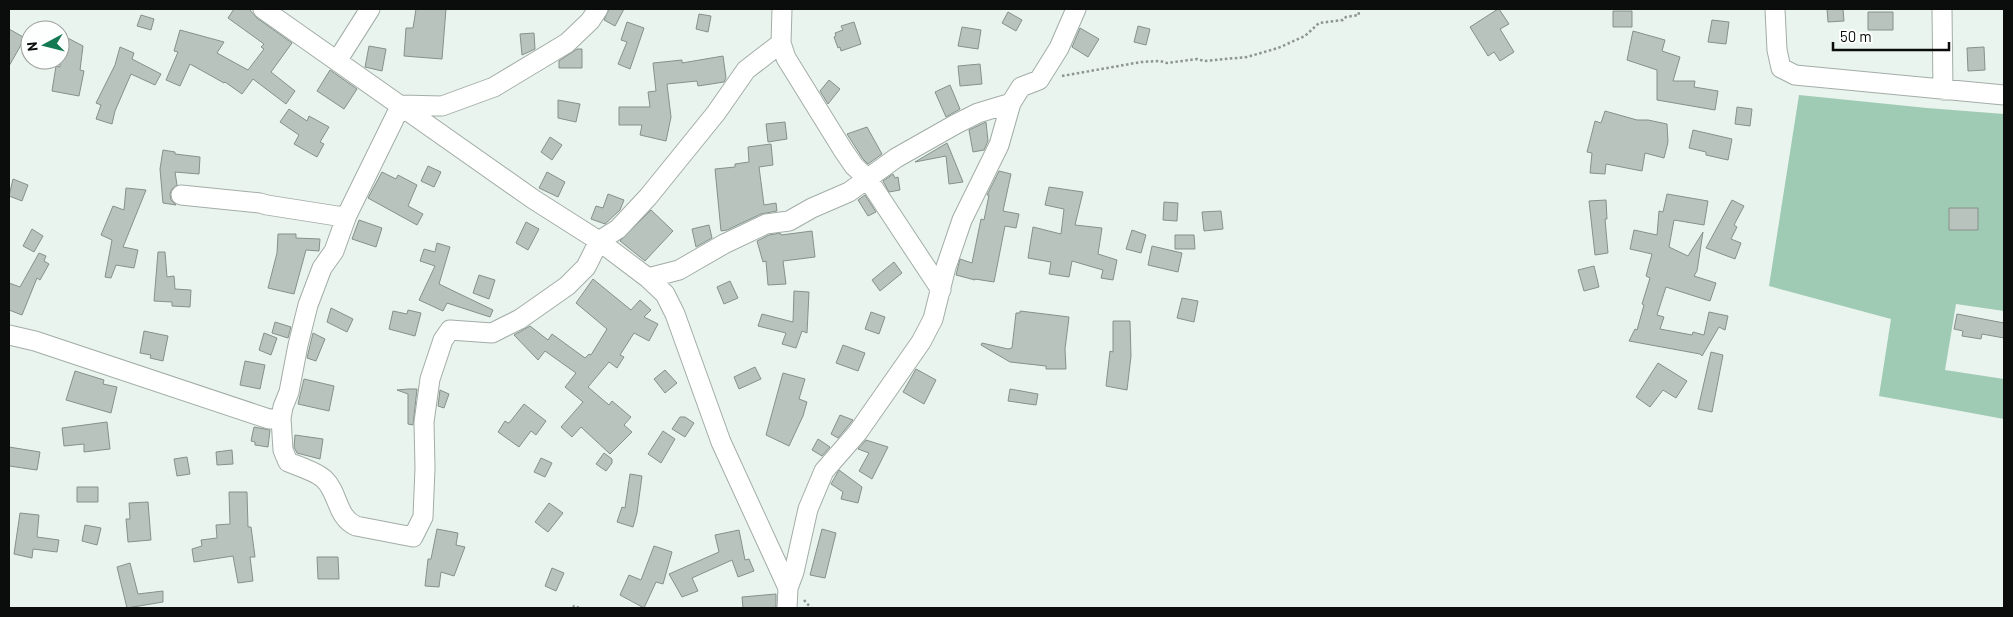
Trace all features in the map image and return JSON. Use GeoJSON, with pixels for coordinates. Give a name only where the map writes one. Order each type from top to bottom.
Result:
{"type":"FeatureCollection","features":[{"type":"Feature","properties":{"kind":"street"},"geometry":{"type":"LineString","coordinates":[[263,9],[533,199],[599,241],[648,278],[665,294],[675,314],[721,442],[788,588]]}},
{"type":"Feature","properties":{"kind":"street"},"geometry":{"type":"LineString","coordinates":[[337,61],[370,9]]}},
{"type":"Feature","properties":{"kind":"street"},"geometry":{"type":"LineString","coordinates":[[401,105],[442,106],[494,87],[567,43],[590,21],[598,9]]}},
{"type":"Feature","properties":{"kind":"street"},"geometry":{"type":"LineString","coordinates":[[782,9],[781,43],[786,58],[843,150],[854,166],[867,178],[941,290]]}},
{"type":"Feature","properties":{"kind":"street"},"geometry":{"type":"LineString","coordinates":[[787,608],[788,588],[794,572],[808,509],[824,471],[858,432],[921,342],[933,319],[946,267],[962,220],[999,145],[1011,103],[1021,87],[1039,80],[1059,48],[1076,9]]}},
{"type":"Feature","properties":{"kind":"street"},"geometry":{"type":"LineString","coordinates":[[1775,9],[1776,50],[1781,68],[1795,75],[2004,95]]}},
{"type":"Feature","properties":{"kind":"street"},"geometry":{"type":"LineString","coordinates":[[1942,9],[1943,90]]}},
{"type":"Feature","properties":{"kind":"street"},"geometry":{"type":"LineString","coordinates":[[401,105],[347,215],[334,251],[322,268],[308,305],[291,385],[281,418],[283,450],[288,462],[324,478],[336,497],[342,515],[348,523],[412,537],[423,517],[426,468],[424,422],[430,379],[443,340],[450,330],[492,333],[520,319],[567,286],[586,267],[599,241],[618,229],[648,197],[716,113],[746,70],[781,43]]}},
{"type":"Feature","properties":{"kind":"street"},"geometry":{"type":"LineString","coordinates":[[648,278],[679,270],[724,244],[766,224],[788,221],[800,216],[812,208],[849,192],[896,158],[956,124],[978,113],[1011,103]]}},
{"type":"Feature","properties":{"kind":"street"},"geometry":{"type":"LineString","coordinates":[[181,195],[260,203],[337,216],[347,215]]}},
{"type":"Feature","properties":{"kind":"street"},"geometry":{"type":"LineString","coordinates":[[9,335],[35,341],[269,419],[281,418]]}},
{"type":"Feature","properties":{"kind":"path"},"geometry":{"type":"LineString","coordinates":[[1039,80],[1141,62],[1160,61],[1168,64],[1197,59],[1247,56],[1287,44],[1305,36],[1319,23],[1343,20],[1346,16],[1359,15],[1358,9]]}},
{"type":"Feature","properties":{"kind":"path"},"geometry":{"type":"LineString","coordinates":[[573,608],[574,606],[579,608]]}},
{"type":"Feature","properties":{"kind":"green space"},"geometry":{"type":"Polygon","coordinates":[[[1799,95],[2004,114],[2004,311],[1956,304],[1945,370],[2004,379],[2004,419],[1879,396],[1891,319],[1769,286],[1799,95]]]}},
{"type":"Feature","properties":{"kind":"building"},"geometry":{"type":"Polygon","coordinates":[[[234,9],[249,9],[257,18],[292,43],[271,72],[295,91],[286,104],[253,79],[242,94],[225,82],[190,64],[180,86],[166,80],[178,52],[174,51],[180,30],[224,42],[217,53],[248,70],[264,49],[261,47],[264,44],[228,18],[234,9]]]}},
{"type":"Feature","properties":{"kind":"building"},"geometry":{"type":"Polygon","coordinates":[[[416,9],[446,9],[442,59],[404,56],[406,28],[413,28],[416,9]]]}},
{"type":"Feature","properties":{"kind":"building"},"geometry":{"type":"Polygon","coordinates":[[[609,9],[624,9],[615,26],[604,20],[609,9]]]}},
{"type":"Feature","properties":{"kind":"building"},"geometry":{"type":"Polygon","coordinates":[[[1498,9],[1509,24],[1500,29],[1514,52],[1500,61],[1494,52],[1488,56],[1470,27],[1498,9]]]}},
{"type":"Feature","properties":{"kind":"building"},"geometry":{"type":"Polygon","coordinates":[[[1827,9],[1843,9],[1844,21],[1828,22],[1827,9]]]}},
{"type":"Feature","properties":{"kind":"building"},"geometry":{"type":"Polygon","coordinates":[[[1613,11],[1632,11],[1632,27],[1613,27],[1613,11]]]}},
{"type":"Feature","properties":{"kind":"building"},"geometry":{"type":"Polygon","coordinates":[[[1008,12],[1022,20],[1016,31],[1002,23],[1008,12]]]}},
{"type":"Feature","properties":{"kind":"building"},"geometry":{"type":"Polygon","coordinates":[[[1868,12],[1893,12],[1893,30],[1868,30],[1868,12]]]}},
{"type":"Feature","properties":{"kind":"building"},"geometry":{"type":"Polygon","coordinates":[[[699,14],[711,16],[708,32],[696,29],[699,14]]]}},
{"type":"Feature","properties":{"kind":"building"},"geometry":{"type":"Polygon","coordinates":[[[141,15],[154,19],[151,30],[137,26],[141,15]]]}},
{"type":"Feature","properties":{"kind":"building"},"geometry":{"type":"Polygon","coordinates":[[[1712,20],[1729,22],[1726,44],[1708,42],[1712,20]]]}},
{"type":"Feature","properties":{"kind":"building"},"geometry":{"type":"Polygon","coordinates":[[[627,22],[644,28],[630,69],[618,64],[627,42],[621,40],[627,22]]]}},
{"type":"Feature","properties":{"kind":"building"},"geometry":{"type":"Polygon","coordinates":[[[854,22],[861,44],[841,51],[834,37],[836,36],[835,33],[843,30],[841,26],[854,22]]]}},
{"type":"Feature","properties":{"kind":"building"},"geometry":{"type":"Polygon","coordinates":[[[1138,26],[1150,29],[1146,45],[1134,42],[1138,26]]]}},
{"type":"Feature","properties":{"kind":"building"},"geometry":{"type":"Polygon","coordinates":[[[962,27],[981,30],[978,49],[958,46],[962,27]]]}},
{"type":"Feature","properties":{"kind":"building"},"geometry":{"type":"Polygon","coordinates":[[[1080,28],[1099,39],[1088,57],[1072,47],[1080,28]]]}},
{"type":"Feature","properties":{"kind":"building"},"geometry":{"type":"Polygon","coordinates":[[[9,29],[20,35],[20,47],[9,66],[9,29]]]}},
{"type":"Feature","properties":{"kind":"building"},"geometry":{"type":"Polygon","coordinates":[[[1633,31],[1665,40],[1662,51],[1680,57],[1673,81],[1695,81],[1694,87],[1718,91],[1715,110],[1657,100],[1657,70],[1627,60],[1633,31]]]}},
{"type":"Feature","properties":{"kind":"building"},"geometry":{"type":"Polygon","coordinates":[[[534,33],[535,49],[522,55],[520,34],[534,33]]]}},
{"type":"Feature","properties":{"kind":"building"},"geometry":{"type":"Polygon","coordinates":[[[70,39],[83,46],[80,70],[84,71],[79,96],[52,91],[55,70],[70,70],[70,39]]]}},
{"type":"Feature","properties":{"kind":"building"},"geometry":{"type":"Polygon","coordinates":[[[369,46],[386,49],[382,71],[365,67],[369,46]]]}},
{"type":"Feature","properties":{"kind":"building"},"geometry":{"type":"Polygon","coordinates":[[[120,47],[134,53],[132,59],[161,74],[155,85],[131,74],[115,111],[112,124],[96,119],[101,105],[96,103],[115,65],[120,47]]]}},
{"type":"Feature","properties":{"kind":"building"},"geometry":{"type":"Polygon","coordinates":[[[1984,47],[1985,70],[1968,71],[1967,48],[1984,47]]]}},
{"type":"Feature","properties":{"kind":"building"},"geometry":{"type":"Polygon","coordinates":[[[577,49],[582,49],[582,68],[559,68],[559,61],[577,49]]]}},
{"type":"Feature","properties":{"kind":"building"},"geometry":{"type":"Polygon","coordinates":[[[723,56],[726,78],[724,82],[698,86],[697,81],[667,84],[671,117],[666,141],[640,135],[642,125],[619,125],[619,107],[650,107],[648,92],[656,91],[653,63],[682,60],[682,63],[723,56]]]}},
{"type":"Feature","properties":{"kind":"building"},"geometry":{"type":"Polygon","coordinates":[[[980,64],[982,84],[960,86],[958,66],[980,64]]]}},
{"type":"Feature","properties":{"kind":"building"},"geometry":{"type":"Polygon","coordinates":[[[330,70],[357,89],[344,109],[317,91],[330,70]]]}},
{"type":"Feature","properties":{"kind":"building"},"geometry":{"type":"Polygon","coordinates":[[[829,80],[840,89],[828,104],[820,91],[829,80]]]}},
{"type":"Feature","properties":{"kind":"building"},"geometry":{"type":"Polygon","coordinates":[[[950,85],[960,109],[946,117],[935,92],[950,85]]]}},
{"type":"Feature","properties":{"kind":"building"},"geometry":{"type":"Polygon","coordinates":[[[558,100],[580,104],[576,122],[558,118],[558,100]]]}},
{"type":"Feature","properties":{"kind":"building"},"geometry":{"type":"Polygon","coordinates":[[[1737,107],[1752,109],[1750,126],[1735,124],[1737,107]]]}},
{"type":"Feature","properties":{"kind":"building"},"geometry":{"type":"Polygon","coordinates":[[[289,109],[307,121],[309,116],[329,127],[320,142],[324,144],[317,157],[294,144],[299,135],[280,122],[289,109]]]}},
{"type":"Feature","properties":{"kind":"building"},"geometry":{"type":"Polygon","coordinates":[[[1605,111],[1637,120],[1667,124],[1668,142],[1664,158],[1645,153],[1642,171],[1606,164],[1605,174],[1590,173],[1592,153],[1587,152],[1595,121],[1601,123],[1605,111]]]}},
{"type":"Feature","properties":{"kind":"building"},"geometry":{"type":"Polygon","coordinates":[[[785,122],[787,139],[768,142],[766,124],[785,122]]]}},
{"type":"Feature","properties":{"kind":"building"},"geometry":{"type":"Polygon","coordinates":[[[986,122],[988,141],[984,150],[973,152],[969,130],[986,122]]]}},
{"type":"Feature","properties":{"kind":"building"},"geometry":{"type":"Polygon","coordinates":[[[867,127],[882,154],[868,164],[847,134],[867,127]]]}},
{"type":"Feature","properties":{"kind":"building"},"geometry":{"type":"Polygon","coordinates":[[[1693,130],[1732,139],[1728,160],[1706,155],[1706,152],[1689,148],[1693,130]]]}},
{"type":"Feature","properties":{"kind":"building"},"geometry":{"type":"Polygon","coordinates":[[[550,137],[562,145],[552,160],[541,152],[550,137]]]}},
{"type":"Feature","properties":{"kind":"building"},"geometry":{"type":"Polygon","coordinates":[[[947,143],[963,182],[949,184],[946,156],[915,162],[947,143]]]}},
{"type":"Feature","properties":{"kind":"building"},"geometry":{"type":"Polygon","coordinates":[[[771,144],[773,165],[759,167],[764,205],[776,203],[777,211],[761,214],[721,231],[715,169],[735,167],[735,164],[749,162],[748,147],[771,144]]]}},
{"type":"Feature","properties":{"kind":"building"},"geometry":{"type":"Polygon","coordinates":[[[163,150],[175,152],[175,154],[200,157],[199,174],[175,172],[177,185],[170,194],[171,200],[176,205],[163,203],[160,169],[163,150]]]}},
{"type":"Feature","properties":{"kind":"building"},"geometry":{"type":"Polygon","coordinates":[[[428,166],[441,172],[434,187],[421,181],[428,166]]]}},
{"type":"Feature","properties":{"kind":"building"},"geometry":{"type":"Polygon","coordinates":[[[999,171],[1011,174],[1003,211],[1019,214],[1016,228],[1005,226],[994,282],[956,275],[960,259],[972,263],[981,219],[984,220],[989,195],[987,195],[999,171]]]}},
{"type":"Feature","properties":{"kind":"building"},"geometry":{"type":"Polygon","coordinates":[[[382,172],[396,179],[398,175],[417,185],[408,206],[423,214],[417,225],[368,198],[382,172]]]}},
{"type":"Feature","properties":{"kind":"building"},"geometry":{"type":"Polygon","coordinates":[[[547,172],[565,182],[558,197],[539,188],[547,172]]]}},
{"type":"Feature","properties":{"kind":"building"},"geometry":{"type":"Polygon","coordinates":[[[893,174],[895,178],[898,177],[900,190],[889,192],[883,181],[893,174]]]}},
{"type":"Feature","properties":{"kind":"building"},"geometry":{"type":"Polygon","coordinates":[[[13,179],[28,185],[22,201],[9,196],[13,179]]]}},
{"type":"Feature","properties":{"kind":"building"},"geometry":{"type":"Polygon","coordinates":[[[1049,187],[1083,192],[1075,225],[1102,228],[1098,254],[1117,260],[1113,280],[1101,278],[1103,270],[1072,261],[1069,277],[1049,274],[1051,262],[1028,258],[1033,227],[1061,234],[1064,209],[1045,205],[1049,187]]]}},
{"type":"Feature","properties":{"kind":"building"},"geometry":{"type":"Polygon","coordinates":[[[126,188],[146,190],[123,247],[138,250],[134,268],[116,265],[111,278],[105,277],[112,240],[101,235],[113,206],[124,210],[126,188]]]}},
{"type":"Feature","properties":{"kind":"building"},"geometry":{"type":"Polygon","coordinates":[[[608,194],[624,200],[620,210],[605,224],[591,219],[596,206],[603,208],[608,194]]]}},
{"type":"Feature","properties":{"kind":"building"},"geometry":{"type":"Polygon","coordinates":[[[1667,194],[1708,201],[1704,225],[1674,220],[1669,247],[1688,256],[1703,232],[1697,271],[1694,276],[1716,283],[1710,301],[1666,287],[1657,315],[1664,317],[1660,329],[1692,335],[1693,332],[1704,335],[1709,312],[1728,316],[1725,330],[1719,327],[1702,356],[1700,354],[1629,341],[1635,329],[1637,330],[1644,305],[1642,304],[1650,278],[1646,276],[1652,254],[1630,249],[1634,230],[1657,235],[1659,211],[1663,212],[1667,194]]]}},
{"type":"Feature","properties":{"kind":"building"},"geometry":{"type":"Polygon","coordinates":[[[865,195],[876,212],[868,216],[858,200],[865,195]]]}},
{"type":"Feature","properties":{"kind":"building"},"geometry":{"type":"Polygon","coordinates":[[[1606,200],[1607,219],[1605,219],[1608,253],[1595,255],[1589,201],[1606,200]]]}},
{"type":"Feature","properties":{"kind":"building"},"geometry":{"type":"Polygon","coordinates":[[[1732,200],[1744,206],[1734,225],[1737,227],[1731,239],[1741,243],[1735,259],[1706,248],[1732,200]]]}},
{"type":"Feature","properties":{"kind":"building"},"geometry":{"type":"Polygon","coordinates":[[[1164,202],[1178,203],[1177,221],[1163,220],[1164,202]]]}},
{"type":"Feature","properties":{"kind":"building"},"geometry":{"type":"Polygon","coordinates":[[[1949,208],[1978,208],[1978,230],[1949,230],[1949,208]]]}},
{"type":"Feature","properties":{"kind":"building"},"geometry":{"type":"Polygon","coordinates":[[[651,210],[673,231],[645,261],[620,241],[651,210]]]}},
{"type":"Feature","properties":{"kind":"building"},"geometry":{"type":"Polygon","coordinates":[[[1221,211],[1223,229],[1204,231],[1202,212],[1221,211]]]}},
{"type":"Feature","properties":{"kind":"building"},"geometry":{"type":"Polygon","coordinates":[[[359,220],[382,228],[376,247],[352,239],[359,220]]]}},
{"type":"Feature","properties":{"kind":"building"},"geometry":{"type":"Polygon","coordinates":[[[526,222],[539,229],[528,250],[516,243],[526,222]]]}},
{"type":"Feature","properties":{"kind":"building"},"geometry":{"type":"Polygon","coordinates":[[[709,225],[712,238],[696,247],[692,229],[709,225]]]}},
{"type":"Feature","properties":{"kind":"building"},"geometry":{"type":"Polygon","coordinates":[[[32,229],[43,236],[34,252],[23,246],[32,229]]]}},
{"type":"Feature","properties":{"kind":"building"},"geometry":{"type":"Polygon","coordinates":[[[1132,230],[1146,235],[1141,253],[1126,249],[1132,230]]]}},
{"type":"Feature","properties":{"kind":"building"},"geometry":{"type":"Polygon","coordinates":[[[812,231],[815,257],[783,261],[786,284],[768,285],[766,261],[763,262],[757,241],[769,235],[780,233],[781,235],[812,231]]]}},
{"type":"Feature","properties":{"kind":"building"},"geometry":{"type":"Polygon","coordinates":[[[278,234],[296,234],[296,238],[320,239],[319,251],[306,250],[294,294],[268,288],[277,253],[278,234]]]}},
{"type":"Feature","properties":{"kind":"building"},"geometry":{"type":"Polygon","coordinates":[[[1175,235],[1194,235],[1195,249],[1175,249],[1175,235]]]}},
{"type":"Feature","properties":{"kind":"building"},"geometry":{"type":"Polygon","coordinates":[[[437,243],[450,247],[439,284],[493,310],[490,317],[447,303],[443,311],[419,300],[435,266],[420,261],[424,249],[435,252],[437,243]]]}},
{"type":"Feature","properties":{"kind":"building"},"geometry":{"type":"Polygon","coordinates":[[[1152,246],[1182,253],[1178,272],[1148,265],[1152,246]]]}},
{"type":"Feature","properties":{"kind":"building"},"geometry":{"type":"Polygon","coordinates":[[[158,252],[165,252],[167,277],[174,276],[175,289],[191,290],[190,307],[172,306],[172,302],[154,301],[158,252]]]}},
{"type":"Feature","properties":{"kind":"building"},"geometry":{"type":"Polygon","coordinates":[[[39,253],[46,256],[44,261],[49,264],[40,280],[37,278],[22,315],[9,310],[9,283],[20,287],[39,253]]]}},
{"type":"Feature","properties":{"kind":"building"},"geometry":{"type":"Polygon","coordinates":[[[894,262],[902,273],[880,291],[872,280],[894,262]]]}},
{"type":"Feature","properties":{"kind":"building"},"geometry":{"type":"Polygon","coordinates":[[[1594,266],[1599,287],[1584,291],[1578,270],[1594,266]]]}},
{"type":"Feature","properties":{"kind":"building"},"geometry":{"type":"Polygon","coordinates":[[[479,275],[495,280],[489,299],[473,293],[479,275]]]}},
{"type":"Feature","properties":{"kind":"building"},"geometry":{"type":"Polygon","coordinates":[[[593,279],[631,310],[640,300],[651,310],[644,317],[658,324],[649,341],[634,333],[620,355],[624,357],[617,368],[609,362],[588,387],[609,405],[612,401],[631,417],[624,425],[632,432],[610,454],[581,427],[572,437],[561,427],[583,402],[565,387],[576,373],[545,351],[538,360],[514,335],[530,326],[548,340],[552,334],[585,358],[589,354],[591,355],[607,329],[576,303],[593,279]]]}},
{"type":"Feature","properties":{"kind":"building"},"geometry":{"type":"Polygon","coordinates":[[[730,281],[738,298],[724,304],[717,287],[730,281]]]}},
{"type":"Feature","properties":{"kind":"building"},"geometry":{"type":"Polygon","coordinates":[[[794,291],[809,292],[807,333],[802,331],[796,348],[782,344],[786,333],[758,326],[762,314],[793,322],[794,291]]]}},
{"type":"Feature","properties":{"kind":"building"},"geometry":{"type":"Polygon","coordinates":[[[1182,298],[1198,301],[1194,322],[1177,318],[1182,298]]]}},
{"type":"Feature","properties":{"kind":"building"},"geometry":{"type":"Polygon","coordinates":[[[331,308],[353,319],[347,332],[327,322],[331,308]]]}},
{"type":"Feature","properties":{"kind":"building"},"geometry":{"type":"Polygon","coordinates":[[[408,310],[421,313],[415,336],[389,329],[393,311],[407,314],[408,310]]]}},
{"type":"Feature","properties":{"kind":"building"},"geometry":{"type":"Polygon","coordinates":[[[1020,311],[1069,317],[1065,349],[1066,369],[1046,369],[1046,366],[1010,362],[981,345],[982,343],[1008,349],[1012,348],[1016,313],[1020,313],[1020,311]]]}},
{"type":"Feature","properties":{"kind":"building"},"geometry":{"type":"Polygon","coordinates":[[[871,312],[885,317],[879,334],[865,329],[871,312]]]}},
{"type":"Feature","properties":{"kind":"building"},"geometry":{"type":"Polygon","coordinates":[[[1957,314],[2004,323],[2004,338],[1982,334],[1981,339],[1962,336],[1963,331],[1954,329],[1957,314]]]}},
{"type":"Feature","properties":{"kind":"building"},"geometry":{"type":"Polygon","coordinates":[[[1113,321],[1130,321],[1131,356],[1127,390],[1106,386],[1110,351],[1113,352],[1113,321]]]}},
{"type":"Feature","properties":{"kind":"building"},"geometry":{"type":"Polygon","coordinates":[[[275,322],[291,327],[288,338],[272,333],[275,322]]]}},
{"type":"Feature","properties":{"kind":"building"},"geometry":{"type":"Polygon","coordinates":[[[144,331],[168,336],[163,361],[150,358],[151,355],[140,353],[144,331]]]}},
{"type":"Feature","properties":{"kind":"building"},"geometry":{"type":"Polygon","coordinates":[[[264,333],[277,338],[271,355],[259,350],[264,333]]]}},
{"type":"Feature","properties":{"kind":"building"},"geometry":{"type":"Polygon","coordinates":[[[313,333],[325,339],[316,361],[307,358],[313,333]]]}},
{"type":"Feature","properties":{"kind":"building"},"geometry":{"type":"Polygon","coordinates":[[[843,345],[865,353],[858,371],[836,363],[843,345]]]}},
{"type":"Feature","properties":{"kind":"building"},"geometry":{"type":"Polygon","coordinates":[[[1711,352],[1723,355],[1712,412],[1698,409],[1711,352]]]}},
{"type":"Feature","properties":{"kind":"building"},"geometry":{"type":"Polygon","coordinates":[[[245,361],[265,365],[260,389],[240,385],[245,361]]]}},
{"type":"Feature","properties":{"kind":"building"},"geometry":{"type":"Polygon","coordinates":[[[1658,363],[1687,381],[1676,398],[1663,390],[1650,407],[1636,397],[1658,363]]]}},
{"type":"Feature","properties":{"kind":"building"},"geometry":{"type":"Polygon","coordinates":[[[755,367],[761,379],[739,389],[734,377],[755,367]]]}},
{"type":"Feature","properties":{"kind":"building"},"geometry":{"type":"Polygon","coordinates":[[[916,369],[936,380],[924,404],[903,392],[916,369]]]}},
{"type":"Feature","properties":{"kind":"building"},"geometry":{"type":"Polygon","coordinates":[[[665,370],[677,383],[665,393],[654,379],[665,370]]]}},
{"type":"Feature","properties":{"kind":"building"},"geometry":{"type":"Polygon","coordinates":[[[75,371],[104,380],[103,384],[117,387],[111,413],[66,400],[75,371]]]}},
{"type":"Feature","properties":{"kind":"building"},"geometry":{"type":"Polygon","coordinates":[[[783,373],[805,379],[799,399],[807,402],[803,416],[789,446],[766,435],[783,373]]]}},
{"type":"Feature","properties":{"kind":"building"},"geometry":{"type":"Polygon","coordinates":[[[304,379],[334,386],[329,411],[298,404],[304,379]]]}},
{"type":"Feature","properties":{"kind":"building"},"geometry":{"type":"Polygon","coordinates":[[[417,389],[413,425],[408,424],[408,394],[397,390],[417,389]]]}},
{"type":"Feature","properties":{"kind":"building"},"geometry":{"type":"Polygon","coordinates":[[[1010,389],[1038,394],[1036,405],[1008,401],[1010,389]]]}},
{"type":"Feature","properties":{"kind":"building"},"geometry":{"type":"Polygon","coordinates":[[[440,390],[449,394],[444,408],[438,406],[440,390]]]}},
{"type":"Feature","properties":{"kind":"building"},"geometry":{"type":"Polygon","coordinates":[[[524,404],[546,421],[536,435],[531,431],[519,447],[498,432],[505,421],[510,422],[524,404]]]}},
{"type":"Feature","properties":{"kind":"building"},"geometry":{"type":"Polygon","coordinates":[[[840,415],[853,420],[838,438],[831,434],[840,415]]]}},
{"type":"Feature","properties":{"kind":"building"},"geometry":{"type":"Polygon","coordinates":[[[680,417],[685,417],[694,423],[685,437],[672,429],[680,417]]]}},
{"type":"Feature","properties":{"kind":"building"},"geometry":{"type":"Polygon","coordinates":[[[107,422],[110,449],[84,452],[84,444],[64,446],[62,428],[107,422]]]}},
{"type":"Feature","properties":{"kind":"building"},"geometry":{"type":"Polygon","coordinates":[[[254,427],[270,430],[268,447],[255,445],[255,442],[251,441],[254,427]]]}},
{"type":"Feature","properties":{"kind":"building"},"geometry":{"type":"Polygon","coordinates":[[[663,431],[675,439],[661,463],[648,454],[663,431]]]}},
{"type":"Feature","properties":{"kind":"building"},"geometry":{"type":"Polygon","coordinates":[[[295,435],[323,439],[320,459],[297,453],[294,447],[295,435]]]}},
{"type":"Feature","properties":{"kind":"building"},"geometry":{"type":"Polygon","coordinates":[[[818,439],[830,447],[822,456],[812,450],[818,439]]]}},
{"type":"Feature","properties":{"kind":"building"},"geometry":{"type":"Polygon","coordinates":[[[866,440],[888,447],[872,479],[859,471],[869,453],[858,449],[866,440]]]}},
{"type":"Feature","properties":{"kind":"building"},"geometry":{"type":"Polygon","coordinates":[[[9,447],[40,452],[37,470],[9,466],[9,447]]]}},
{"type":"Feature","properties":{"kind":"building"},"geometry":{"type":"Polygon","coordinates":[[[232,450],[233,464],[217,465],[216,452],[232,450]]]}},
{"type":"Feature","properties":{"kind":"building"},"geometry":{"type":"Polygon","coordinates":[[[604,453],[612,459],[612,463],[606,471],[596,464],[604,453]]]}},
{"type":"Feature","properties":{"kind":"building"},"geometry":{"type":"Polygon","coordinates":[[[187,457],[190,474],[177,476],[174,459],[187,457]]]}},
{"type":"Feature","properties":{"kind":"building"},"geometry":{"type":"Polygon","coordinates":[[[541,458],[552,463],[545,477],[534,472],[541,458]]]}},
{"type":"Feature","properties":{"kind":"building"},"geometry":{"type":"Polygon","coordinates":[[[839,470],[862,487],[858,503],[841,499],[843,492],[831,484],[839,470]]]}},
{"type":"Feature","properties":{"kind":"building"},"geometry":{"type":"Polygon","coordinates":[[[630,474],[642,476],[637,513],[633,527],[617,522],[622,507],[625,508],[630,474]]]}},
{"type":"Feature","properties":{"kind":"building"},"geometry":{"type":"Polygon","coordinates":[[[77,487],[98,487],[98,502],[77,502],[77,487]]]}},
{"type":"Feature","properties":{"kind":"building"},"geometry":{"type":"Polygon","coordinates":[[[229,492],[247,492],[248,527],[251,527],[255,557],[250,557],[253,581],[238,583],[233,556],[194,562],[192,549],[202,546],[201,540],[217,538],[216,525],[230,524],[229,492]]]}},
{"type":"Feature","properties":{"kind":"building"},"geometry":{"type":"Polygon","coordinates":[[[148,502],[151,540],[128,542],[126,519],[130,519],[129,503],[148,502]]]}},
{"type":"Feature","properties":{"kind":"building"},"geometry":{"type":"Polygon","coordinates":[[[549,503],[563,513],[548,532],[535,522],[549,503]]]}},
{"type":"Feature","properties":{"kind":"building"},"geometry":{"type":"Polygon","coordinates":[[[20,513],[39,515],[37,537],[59,540],[57,552],[33,549],[32,558],[14,554],[20,513]]]}},
{"type":"Feature","properties":{"kind":"building"},"geometry":{"type":"Polygon","coordinates":[[[85,525],[101,528],[97,545],[82,541],[85,525]]]}},
{"type":"Feature","properties":{"kind":"building"},"geometry":{"type":"Polygon","coordinates":[[[437,529],[458,533],[456,545],[465,547],[454,576],[441,572],[439,587],[425,586],[428,559],[431,559],[437,529]]]}},
{"type":"Feature","properties":{"kind":"building"},"geometry":{"type":"Polygon","coordinates":[[[822,529],[836,533],[825,578],[810,575],[822,529]]]}},
{"type":"Feature","properties":{"kind":"building"},"geometry":{"type":"Polygon","coordinates":[[[739,530],[745,560],[749,559],[754,571],[738,577],[732,560],[692,578],[698,591],[682,597],[669,574],[719,552],[715,535],[739,530]]]}},
{"type":"Feature","properties":{"kind":"building"},"geometry":{"type":"Polygon","coordinates":[[[654,546],[672,552],[663,584],[656,582],[644,608],[620,595],[629,575],[641,580],[654,546]]]}},
{"type":"Feature","properties":{"kind":"building"},"geometry":{"type":"Polygon","coordinates":[[[317,557],[338,557],[339,579],[318,579],[317,557]]]}},
{"type":"Feature","properties":{"kind":"building"},"geometry":{"type":"Polygon","coordinates":[[[130,563],[138,594],[163,591],[163,602],[127,608],[117,567],[130,563]]]}},
{"type":"Feature","properties":{"kind":"building"},"geometry":{"type":"Polygon","coordinates":[[[552,568],[564,573],[556,591],[545,586],[552,568]]]}},
{"type":"Feature","properties":{"kind":"building"},"geometry":{"type":"Polygon","coordinates":[[[776,594],[776,608],[743,608],[742,597],[776,594]]]}}]}
